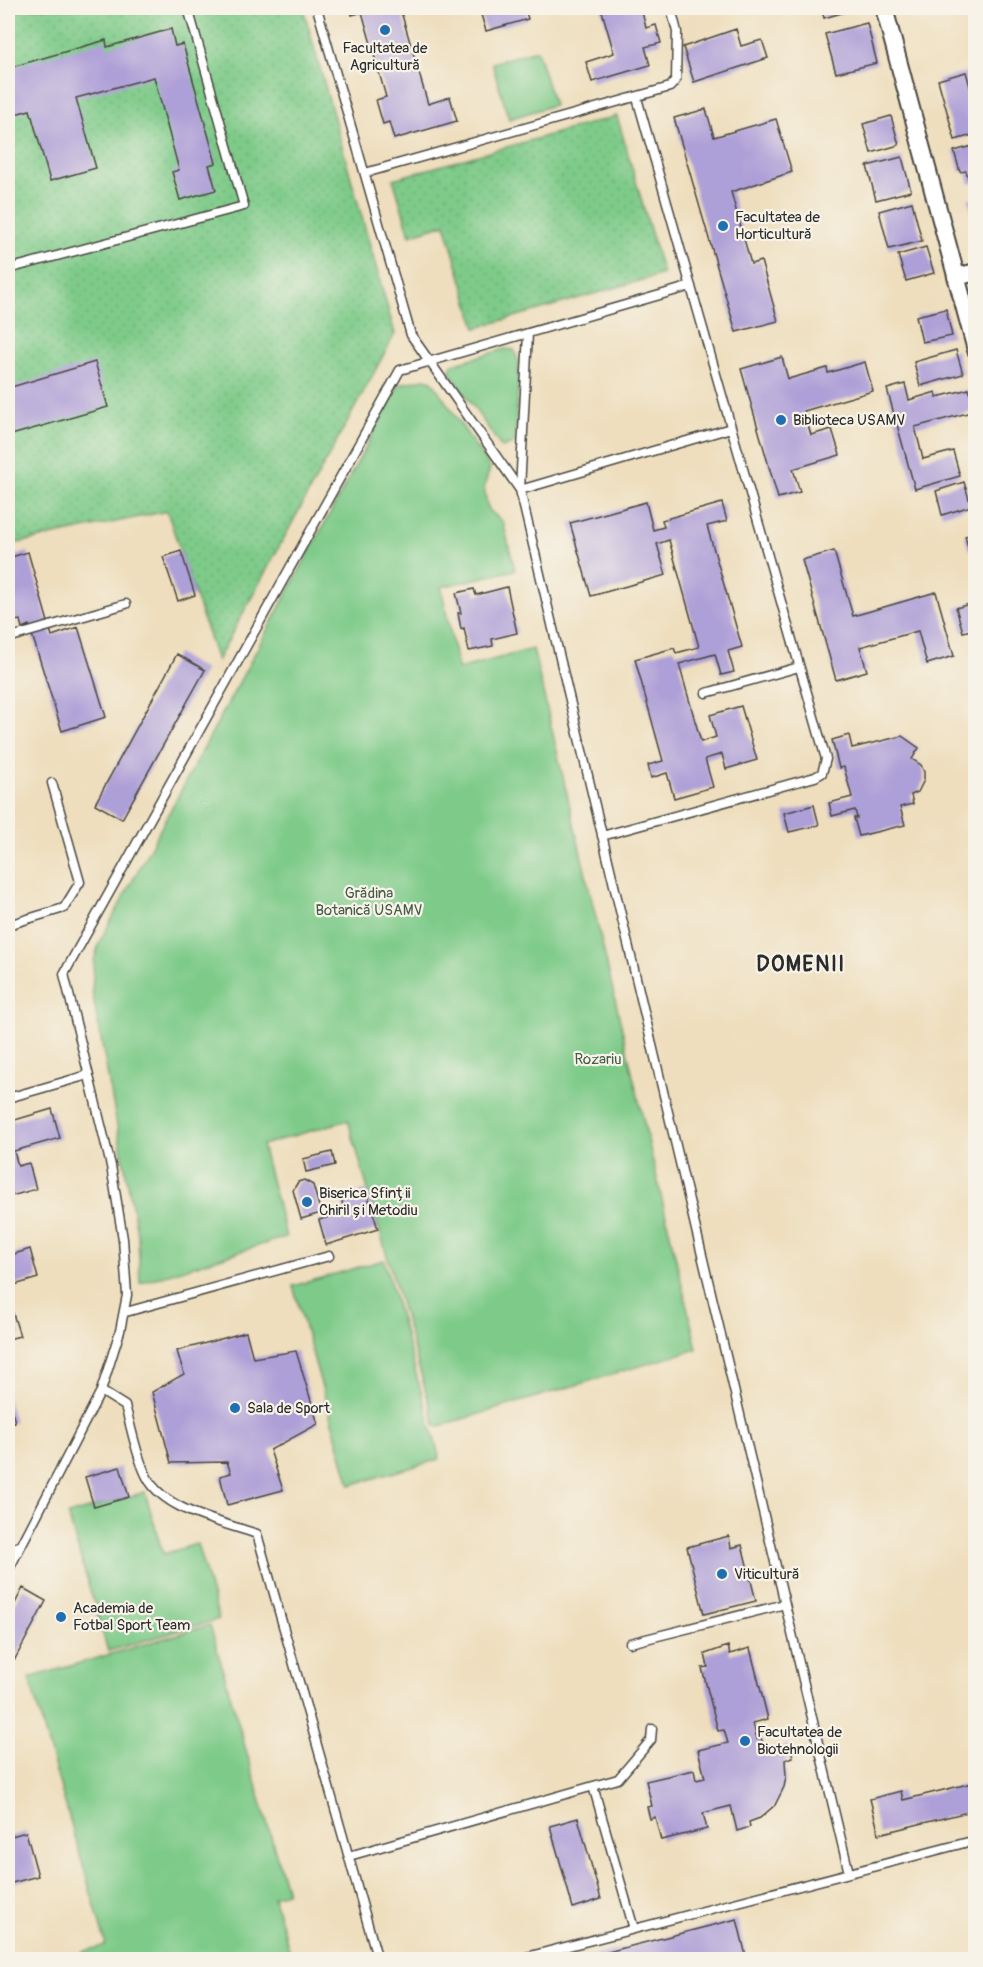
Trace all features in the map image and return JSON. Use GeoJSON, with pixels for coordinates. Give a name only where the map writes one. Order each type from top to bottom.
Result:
{"type":"FeatureCollection","features":[{"type":"Feature","properties":{"kind":"street"},"geometry":{"type":"LineString","coordinates":[[884,8],[956,278],[971,315],[975,350]]}},
{"type":"Feature","properties":{"kind":"street"},"geometry":{"type":"LineString","coordinates":[[956,278],[975,272]]}},
{"type":"Feature","properties":{"kind":"lane"},"geometry":{"type":"LineString","coordinates":[[8,269],[244,206],[188,8]]}},
{"type":"Feature","properties":{"kind":"lane"},"geometry":{"type":"LineString","coordinates":[[317,8],[411,335],[520,490]]}},
{"type":"Feature","properties":{"kind":"lane"},"geometry":{"type":"LineString","coordinates":[[365,174],[670,87],[676,80],[677,32],[670,8]]}},
{"type":"Feature","properties":{"kind":"lane"},"geometry":{"type":"LineString","coordinates":[[602,836],[815,777],[822,773],[826,759],[637,98]]}},
{"type":"Feature","properties":{"kind":"lane"},"geometry":{"type":"LineString","coordinates":[[8,1572],[101,1391],[126,1311],[123,1239],[111,1166],[64,974],[400,370],[691,286]]}},
{"type":"Feature","properties":{"kind":"lane"},"geometry":{"type":"LineString","coordinates":[[528,333],[520,490],[849,1873]]}},
{"type":"Feature","properties":{"kind":"lane"},"geometry":{"type":"LineString","coordinates":[[520,490],[731,428]]}},
{"type":"Feature","properties":{"kind":"lane"},"geometry":{"type":"LineString","coordinates":[[8,638],[126,604]]}},
{"type":"Feature","properties":{"kind":"lane"},"geometry":{"type":"LineString","coordinates":[[706,693],[799,667]]}},
{"type":"Feature","properties":{"kind":"lane"},"geometry":{"type":"LineString","coordinates":[[8,925],[64,908],[80,882],[52,783]]}},
{"type":"Feature","properties":{"kind":"lane"},"geometry":{"type":"LineString","coordinates":[[8,1098],[88,1076]]}},
{"type":"Feature","properties":{"kind":"lane"},"geometry":{"type":"LineString","coordinates":[[126,1311],[329,1256]]}},
{"type":"Feature","properties":{"kind":"lane"},"geometry":{"type":"LineString","coordinates":[[101,1391],[125,1406],[143,1468],[153,1486],[162,1496],[180,1508],[257,1534],[378,1959]]}},
{"type":"Feature","properties":{"kind":"lane"},"geometry":{"type":"LineString","coordinates":[[8,1549],[20,1546]]}},
{"type":"Feature","properties":{"kind":"lane"},"geometry":{"type":"LineString","coordinates":[[630,1643],[785,1604]]}},
{"type":"Feature","properties":{"kind":"lane"},"geometry":{"type":"LineString","coordinates":[[349,1856],[618,1779],[651,1740],[652,1729]]}},
{"type":"Feature","properties":{"kind":"lane"},"geometry":{"type":"LineString","coordinates":[[593,1786],[634,1929]]}},
{"type":"Feature","properties":{"kind":"lane"},"geometry":{"type":"LineString","coordinates":[[515,1959],[975,1840]]}},
{"type":"Feature","properties":{"kind":"green space"},"geometry":{"type":"Polygon","coordinates":[[[8,8],[303,8],[395,334],[217,661],[167,511],[8,545],[8,8]]]}},
{"type":"Feature","properties":{"kind":"green space"},"geometry":{"type":"Polygon","coordinates":[[[537,50],[554,105],[509,119],[492,63],[537,50]]]}},
{"type":"Feature","properties":{"kind":"green space"},"geometry":{"type":"Polygon","coordinates":[[[617,116],[663,274],[476,328],[445,224],[410,235],[393,179],[617,116]]]}},
{"type":"Feature","properties":{"kind":"green space"},"geometry":{"type":"Polygon","coordinates":[[[505,349],[514,350],[519,363],[515,443],[502,448],[450,373],[450,369],[453,364],[505,349]]]}},
{"type":"Feature","properties":{"kind":"green space","name":"Grădina Botanică USAMV"},"geometry":{"type":"Polygon","coordinates":[[[424,379],[432,381],[490,468],[484,487],[487,505],[490,511],[503,522],[515,570],[441,587],[458,669],[533,649],[697,1349],[436,1427],[348,1120],[262,1145],[286,1237],[140,1283],[138,1238],[92,991],[94,961],[99,943],[398,387],[401,384],[424,379]]]}},
{"type":"Feature","properties":{"kind":"green space"},"geometry":{"type":"Polygon","coordinates":[[[384,1260],[440,1459],[350,1485],[293,1286],[384,1260]]]}},
{"type":"Feature","properties":{"kind":"green space"},"geometry":{"type":"Polygon","coordinates":[[[145,1492],[163,1554],[197,1544],[219,1619],[108,1651],[68,1515],[145,1492]]]}},
{"type":"Feature","properties":{"kind":"green space"},"geometry":{"type":"Polygon","coordinates":[[[210,1625],[287,1892],[273,1896],[292,1959],[84,1959],[82,1952],[106,1945],[29,1678],[210,1625]]]}},
{"type":"Feature","properties":{"kind":"building"},"geometry":{"type":"Polygon","coordinates":[[[350,8],[400,8],[428,104],[450,97],[457,121],[394,139],[389,122],[383,124],[376,100],[386,97],[362,12],[352,15],[350,8]]]}},
{"type":"Feature","properties":{"kind":"building"},"geometry":{"type":"Polygon","coordinates":[[[479,8],[525,8],[528,19],[486,31],[479,8]]]}},
{"type":"Feature","properties":{"kind":"building"},"geometry":{"type":"Polygon","coordinates":[[[601,8],[641,8],[646,28],[656,25],[661,43],[645,47],[650,65],[592,82],[586,62],[614,53],[601,8]]]}},
{"type":"Feature","properties":{"kind":"building"},"geometry":{"type":"Polygon","coordinates":[[[821,8],[859,8],[824,18],[821,8]]]}},
{"type":"Feature","properties":{"kind":"building"},"geometry":{"type":"Polygon","coordinates":[[[867,23],[877,63],[836,73],[825,34],[867,23]]]}},
{"type":"Feature","properties":{"kind":"building"},"geometry":{"type":"Polygon","coordinates":[[[171,29],[175,46],[183,44],[216,163],[209,165],[216,190],[180,200],[172,172],[179,170],[154,77],[76,98],[96,168],[50,181],[30,110],[8,116],[8,68],[106,40],[107,47],[171,29]]]}},
{"type":"Feature","properties":{"kind":"building"},"geometry":{"type":"Polygon","coordinates":[[[736,29],[741,46],[762,40],[768,58],[694,82],[683,47],[736,29]]]}},
{"type":"Feature","properties":{"kind":"building"},"geometry":{"type":"Polygon","coordinates":[[[966,72],[976,107],[976,134],[955,140],[938,80],[966,72]]]}},
{"type":"Feature","properties":{"kind":"building","name":"Facultatea de Horticultură"},"geometry":{"type":"Polygon","coordinates":[[[706,109],[714,137],[776,119],[792,172],[731,192],[751,264],[761,261],[778,321],[736,332],[674,118],[706,109]]]}},
{"type":"Feature","properties":{"kind":"building"},"geometry":{"type":"Polygon","coordinates":[[[891,116],[899,145],[871,153],[863,124],[891,116]]]}},
{"type":"Feature","properties":{"kind":"building"},"geometry":{"type":"Polygon","coordinates":[[[976,145],[976,182],[970,184],[966,171],[960,172],[954,151],[976,145]]]}},
{"type":"Feature","properties":{"kind":"building"},"geometry":{"type":"Polygon","coordinates":[[[902,157],[911,191],[876,200],[867,166],[902,157]]]}},
{"type":"Feature","properties":{"kind":"building"},"geometry":{"type":"Polygon","coordinates":[[[976,197],[976,223],[975,223],[968,199],[976,197]]]}},
{"type":"Feature","properties":{"kind":"building"},"geometry":{"type":"Polygon","coordinates":[[[912,202],[922,241],[889,249],[879,211],[912,202]]]}},
{"type":"Feature","properties":{"kind":"building"},"geometry":{"type":"Polygon","coordinates":[[[926,247],[934,273],[906,281],[898,255],[926,247]]]}},
{"type":"Feature","properties":{"kind":"building"},"geometry":{"type":"Polygon","coordinates":[[[946,309],[952,336],[922,342],[916,316],[946,309]]]}},
{"type":"Feature","properties":{"kind":"building"},"geometry":{"type":"Polygon","coordinates":[[[956,350],[963,374],[920,386],[914,362],[956,350]]]}},
{"type":"Feature","properties":{"kind":"building","name":"Biblioteca USAMV"},"geometry":{"type":"Polygon","coordinates":[[[782,357],[788,379],[827,368],[828,373],[865,362],[873,391],[804,411],[811,435],[832,429],[840,455],[793,469],[800,492],[778,498],[741,369],[782,357]]]}},
{"type":"Feature","properties":{"kind":"building"},"geometry":{"type":"Polygon","coordinates":[[[95,362],[108,407],[8,436],[8,388],[95,362]]]}},
{"type":"Feature","properties":{"kind":"building"},"geometry":{"type":"Polygon","coordinates":[[[905,384],[909,400],[936,392],[937,397],[969,389],[975,411],[915,427],[923,459],[953,451],[960,476],[915,489],[887,389],[905,384]]]}},
{"type":"Feature","properties":{"kind":"building"},"geometry":{"type":"Polygon","coordinates":[[[964,482],[971,506],[942,515],[936,491],[964,482]]]}},
{"type":"Feature","properties":{"kind":"building"},"geometry":{"type":"Polygon","coordinates":[[[646,502],[653,530],[664,527],[662,520],[722,503],[727,521],[707,526],[742,647],[728,651],[734,672],[721,675],[715,654],[679,664],[701,742],[716,737],[710,715],[741,706],[757,760],[726,769],[722,754],[705,759],[713,787],[674,798],[667,773],[651,778],[648,765],[663,761],[635,659],[674,648],[676,653],[699,647],[669,540],[657,544],[666,575],[591,596],[570,523],[646,502]]]}},
{"type":"Feature","properties":{"kind":"building"},"geometry":{"type":"Polygon","coordinates":[[[976,533],[976,548],[969,550],[965,536],[976,533]]]}},
{"type":"Feature","properties":{"kind":"building"},"geometry":{"type":"Polygon","coordinates":[[[181,551],[195,595],[178,601],[163,557],[181,551]]]}},
{"type":"Feature","properties":{"kind":"building"},"geometry":{"type":"Polygon","coordinates":[[[834,551],[853,616],[936,592],[954,656],[927,664],[918,631],[860,647],[867,671],[836,680],[802,560],[834,551]]]}},
{"type":"Feature","properties":{"kind":"building"},"geometry":{"type":"Polygon","coordinates":[[[28,552],[52,636],[78,627],[106,717],[62,731],[29,625],[22,628],[20,620],[14,621],[8,597],[8,558],[28,552]]]}},
{"type":"Feature","properties":{"kind":"building"},"geometry":{"type":"Polygon","coordinates":[[[507,587],[517,633],[492,639],[493,646],[469,651],[464,628],[461,629],[458,613],[461,613],[456,593],[474,589],[476,595],[507,587]]]}},
{"type":"Feature","properties":{"kind":"building"},"geometry":{"type":"Polygon","coordinates":[[[976,602],[976,629],[963,632],[956,608],[976,602]]]}},
{"type":"Feature","properties":{"kind":"building"},"geometry":{"type":"Polygon","coordinates":[[[177,654],[205,670],[122,819],[95,804],[177,654]]]}},
{"type":"Feature","properties":{"kind":"building"},"geometry":{"type":"Polygon","coordinates":[[[849,735],[852,748],[902,736],[919,748],[912,759],[921,765],[924,780],[918,792],[911,795],[913,804],[900,807],[905,825],[859,836],[854,818],[857,818],[855,810],[832,816],[829,803],[852,797],[844,767],[839,768],[832,740],[849,735]]]}},
{"type":"Feature","properties":{"kind":"building"},"geometry":{"type":"Polygon","coordinates":[[[814,805],[819,825],[789,832],[784,813],[814,805]]]}},
{"type":"Feature","properties":{"kind":"building"},"geometry":{"type":"Polygon","coordinates":[[[52,1109],[60,1138],[14,1151],[18,1166],[29,1163],[36,1189],[8,1197],[8,1122],[52,1109]]]}},
{"type":"Feature","properties":{"kind":"building"},"geometry":{"type":"Polygon","coordinates":[[[332,1152],[335,1165],[306,1172],[303,1159],[332,1152]]]}},
{"type":"Feature","properties":{"kind":"building","name":"Biserica Sfinții Chiril și Metodiu"},"geometry":{"type":"Polygon","coordinates":[[[304,1180],[313,1185],[321,1213],[301,1219],[293,1190],[298,1182],[304,1180]]]}},
{"type":"Feature","properties":{"kind":"building"},"geometry":{"type":"Polygon","coordinates":[[[366,1190],[378,1229],[326,1245],[319,1220],[345,1212],[341,1198],[366,1190]]]}},
{"type":"Feature","properties":{"kind":"building"},"geometry":{"type":"Polygon","coordinates":[[[30,1249],[38,1278],[8,1287],[8,1256],[30,1249]]]}},
{"type":"Feature","properties":{"kind":"building"},"geometry":{"type":"Polygon","coordinates":[[[10,1304],[20,1336],[8,1339],[8,1305],[10,1304]]]}},
{"type":"Feature","properties":{"kind":"building","name":"Sala de Sport"},"geometry":{"type":"Polygon","coordinates":[[[246,1332],[253,1358],[296,1351],[318,1424],[270,1450],[283,1490],[227,1505],[220,1476],[231,1473],[227,1462],[171,1463],[152,1392],[184,1374],[177,1351],[246,1332]]]}},
{"type":"Feature","properties":{"kind":"building"},"geometry":{"type":"Polygon","coordinates":[[[8,1399],[15,1422],[8,1424],[8,1399]]]}},
{"type":"Feature","properties":{"kind":"building"},"geometry":{"type":"Polygon","coordinates":[[[120,1467],[129,1497],[94,1507],[85,1477],[120,1467]]]}},
{"type":"Feature","properties":{"kind":"building","name":"Viticultură"},"geometry":{"type":"Polygon","coordinates":[[[729,1536],[731,1548],[742,1545],[756,1601],[704,1614],[687,1547],[729,1536]]]}},
{"type":"Feature","properties":{"kind":"building"},"geometry":{"type":"Polygon","coordinates":[[[23,1588],[46,1601],[15,1659],[8,1655],[8,1617],[23,1588]]]}},
{"type":"Feature","properties":{"kind":"building","name":"Facultatea de Biotehnologii"},"geometry":{"type":"Polygon","coordinates":[[[728,1646],[730,1654],[750,1648],[768,1719],[753,1723],[757,1739],[761,1738],[765,1750],[790,1745],[793,1757],[785,1760],[784,1787],[775,1805],[760,1818],[749,1822],[750,1827],[737,1831],[731,1806],[703,1813],[707,1829],[661,1840],[655,1817],[650,1819],[647,1807],[652,1806],[646,1781],[694,1770],[696,1780],[705,1778],[698,1750],[728,1743],[724,1730],[718,1731],[702,1668],[708,1667],[705,1654],[728,1646]]]}},
{"type":"Feature","properties":{"kind":"building"},"geometry":{"type":"Polygon","coordinates":[[[976,1782],[976,1810],[879,1834],[870,1799],[901,1791],[903,1800],[976,1782]]]}},
{"type":"Feature","properties":{"kind":"building"},"geometry":{"type":"Polygon","coordinates":[[[578,1818],[601,1899],[573,1908],[550,1826],[578,1818]]]}},
{"type":"Feature","properties":{"kind":"building"},"geometry":{"type":"Polygon","coordinates":[[[26,1832],[38,1876],[8,1884],[8,1837],[26,1832]]]}},
{"type":"Feature","properties":{"kind":"building"},"geometry":{"type":"Polygon","coordinates":[[[737,1919],[747,1960],[580,1960],[580,1959],[737,1919]]]}},
{"type":"Feature","properties":{"kind":"place","name":"Facultatea de Agricultură"},"geometry":{"type":"Point","coordinates":[385,30]}},
{"type":"Feature","properties":{"kind":"place","name":"Facultatea de Horticultură"},"geometry":{"type":"Point","coordinates":[723,226]}},
{"type":"Feature","properties":{"kind":"place","name":"Biblioteca USAMV"},"geometry":{"type":"Point","coordinates":[781,420]}},
{"type":"Feature","properties":{"kind":"place","name":"Biserica Sfinții Chiril și Metodiu"},"geometry":{"type":"Point","coordinates":[307,1202]}},
{"type":"Feature","properties":{"kind":"place","name":"Sala de Sport"},"geometry":{"type":"Point","coordinates":[235,1408]}},
{"type":"Feature","properties":{"kind":"place","name":"Viticultură"},"geometry":{"type":"Point","coordinates":[722,1574]}},
{"type":"Feature","properties":{"kind":"place","name":"Academia de Fotbal Sport Team"},"geometry":{"type":"Point","coordinates":[61,1617]}},
{"type":"Feature","properties":{"kind":"place","name":"Facultatea de Biotehnologii"},"geometry":{"type":"Point","coordinates":[745,1741]}},
{"type":"Feature","properties":{"kind":"district","name":"DOMENII"},"geometry":{"type":"Point","coordinates":[801,964]}},
{"type":"Feature","properties":{"kind":"park label","name":"Rozariu"},"geometry":{"type":"Point","coordinates":[598,1059]}}]}
